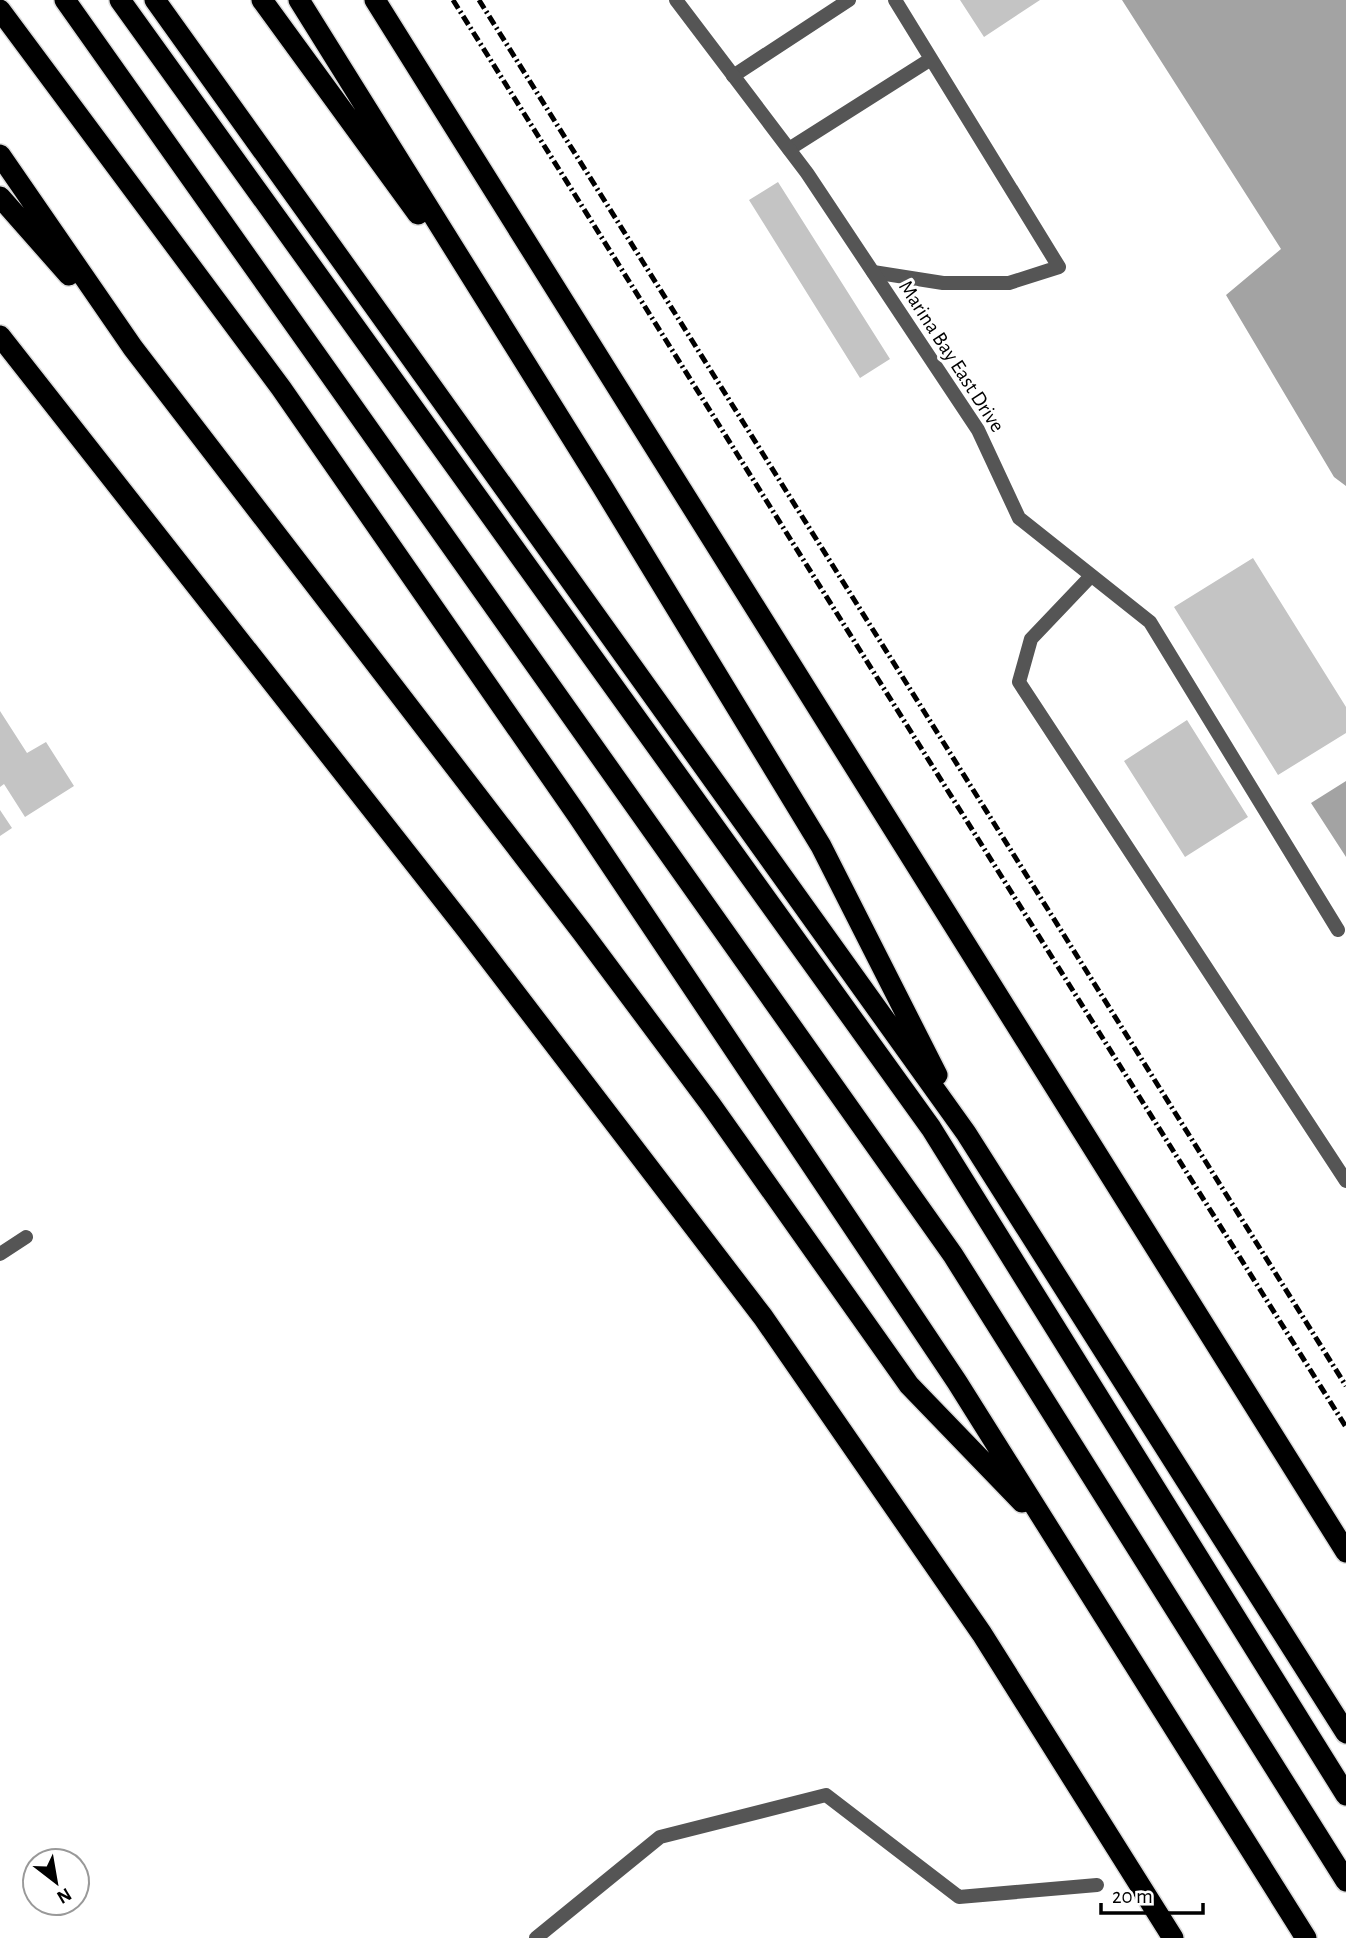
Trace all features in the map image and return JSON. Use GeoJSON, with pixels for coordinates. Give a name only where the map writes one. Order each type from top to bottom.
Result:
{"type":"FeatureCollection","features":[{"type":"Feature","properties":{"kind":"highway"},"geometry":{"type":"LineString","coordinates":[[65,0],[953,1255],[1346,1881]]}},
{"type":"Feature","properties":{"kind":"highway"},"geometry":{"type":"LineString","coordinates":[[120,0],[931,1128],[1346,1795]]}},
{"type":"Feature","properties":{"kind":"highway"},"geometry":{"type":"LineString","coordinates":[[155,0],[966,1133],[1346,1733]]}},
{"type":"Feature","properties":{"kind":"highway"},"geometry":{"type":"LineString","coordinates":[[262,0],[352,127],[493,314]]}},
{"type":"Feature","properties":{"kind":"highway"},"geometry":{"type":"LineString","coordinates":[[299,0],[609,496],[821,846],[966,1133]]}},
{"type":"Feature","properties":{"kind":"highway"},"geometry":{"type":"LineString","coordinates":[[375,0],[1346,1552]]}},
{"type":"Feature","properties":{"kind":"highway"},"geometry":{"type":"LineString","coordinates":[[0,10],[281,388],[586,828],[893,1287],[1053,1534],[1306,1938]]}},
{"type":"Feature","properties":{"kind":"highway"},"geometry":{"type":"LineString","coordinates":[[0,155],[133,348],[582,932],[711,1105],[909,1385],[1053,1534]]}},
{"type":"Feature","properties":{"kind":"highway"},"geometry":{"type":"LineString","coordinates":[[0,197],[133,348]]}},
{"type":"Feature","properties":{"kind":"highway"},"geometry":{"type":"LineString","coordinates":[[0,336],[459,920],[693,1224],[908,1523],[1173,1938]]}},
{"type":"Feature","properties":{"kind":"street","name":"Marina Bay East Drive"},"geometry":{"type":"LineString","coordinates":[[676,0],[789,149],[978,430],[1019,518],[1150,622],[1338,930]]}},
{"type":"Feature","properties":{"kind":"street"},"geometry":{"type":"LineString","coordinates":[[733,76],[849,0]]}},
{"type":"Feature","properties":{"kind":"street"},"geometry":{"type":"LineString","coordinates":[[873,272],[943,283],[1009,283],[1059,267],[895,0]]}},
{"type":"Feature","properties":{"kind":"street"},"geometry":{"type":"LineString","coordinates":[[789,149],[931,59]]}},
{"type":"Feature","properties":{"kind":"street"},"geometry":{"type":"LineString","coordinates":[[1091,576],[1031,639],[1019,682],[1346,1181]]}},
{"type":"Feature","properties":{"kind":"street"},"geometry":{"type":"LineString","coordinates":[[0,1254],[26,1237]]}},
{"type":"Feature","properties":{"kind":"street"},"geometry":{"type":"LineString","coordinates":[[536,1938],[660,1837],[826,1796],[959,1897],[1097,1885]]}},
{"type":"Feature","properties":{"kind":"shaded area"},"geometry":{"type":"Polygon","coordinates":[[[1122,0],[1346,0],[1346,486],[1334,477],[1226,295],[1281,249],[1122,0]]]}},
{"type":"Feature","properties":{"kind":"shaded area"},"geometry":{"type":"Polygon","coordinates":[[[1346,781],[1346,857],[1311,803],[1346,781]]]}},
{"type":"Feature","properties":{"kind":"building"},"geometry":{"type":"Polygon","coordinates":[[[960,0],[1040,0],[984,37],[960,0]]]}},
{"type":"Feature","properties":{"kind":"building"},"geometry":{"type":"Polygon","coordinates":[[[778,182],[890,359],[860,378],[749,200],[778,182]]]}},
{"type":"Feature","properties":{"kind":"building"},"geometry":{"type":"Polygon","coordinates":[[[1253,558],[1346,707],[1346,733],[1278,775],[1174,607],[1253,558]]]}},
{"type":"Feature","properties":{"kind":"building"},"geometry":{"type":"Polygon","coordinates":[[[0,711],[27,753],[46,742],[74,786],[25,817],[4,784],[0,787],[0,711]]]}},
{"type":"Feature","properties":{"kind":"building"},"geometry":{"type":"Polygon","coordinates":[[[1187,720],[1248,817],[1185,857],[1124,761],[1187,720]]]}},
{"type":"Feature","properties":{"kind":"building"},"geometry":{"type":"Polygon","coordinates":[[[0,810],[12,828],[0,836],[0,810]]]}},
{"type":"Feature","properties":{"kind":"railway"},"geometry":{"type":"LineString","coordinates":[[453,0],[1346,1427]]}},
{"type":"Feature","properties":{"kind":"railway"},"geometry":{"type":"LineString","coordinates":[[479,0],[1346,1386]]}}]}
